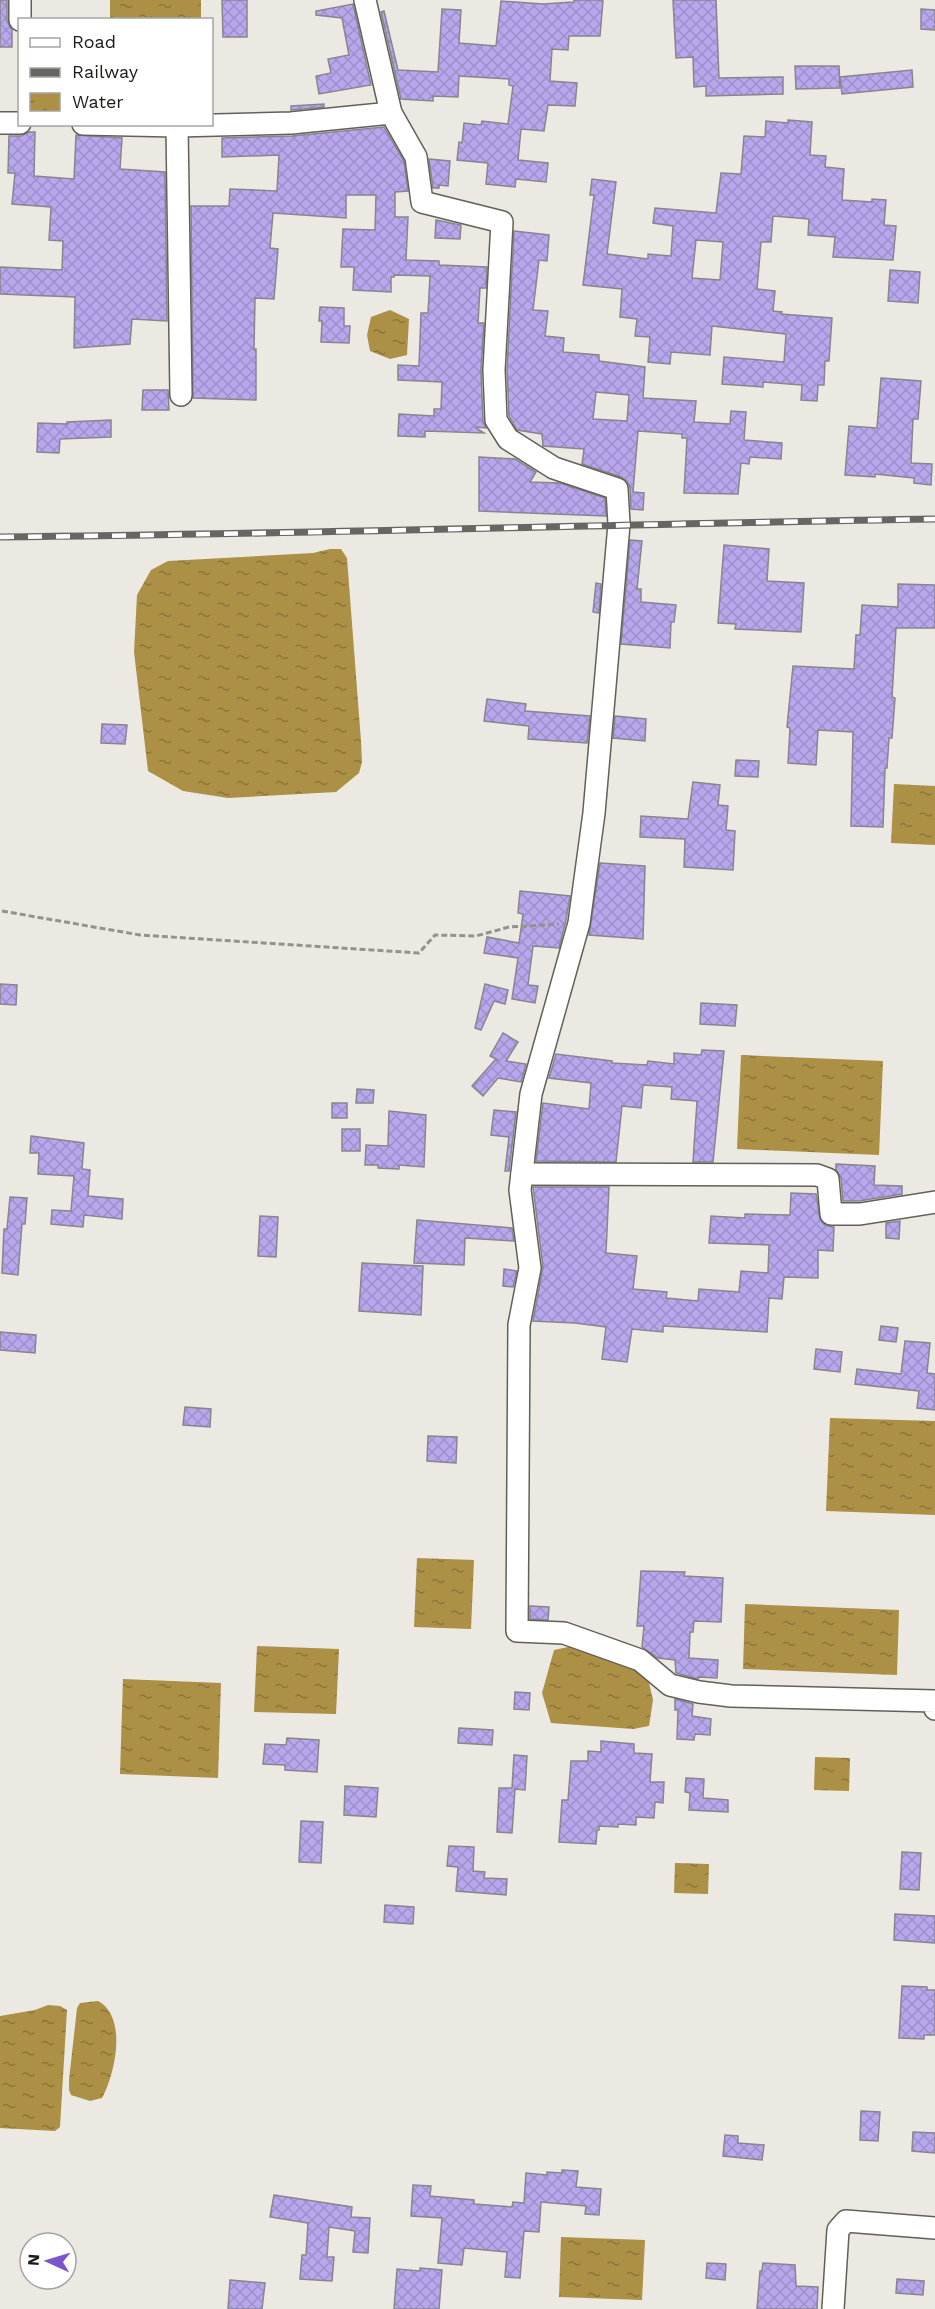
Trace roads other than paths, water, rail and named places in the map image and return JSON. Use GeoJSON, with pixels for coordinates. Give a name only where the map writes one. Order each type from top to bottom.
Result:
{"type":"FeatureCollection","features":[{"type":"Feature","properties":{"kind":"street"},"geometry":{"type":"LineString","coordinates":[[20,0],[20,18]]}},
{"type":"Feature","properties":{"kind":"street"},"geometry":{"type":"LineString","coordinates":[[365,0],[391,113],[416,157],[422,202],[502,222],[494,370],[496,420],[508,439],[554,468],[617,489],[619,524],[596,790],[579,923],[531,1094],[520,1190],[530,1268],[519,1325],[517,1631],[564,1633],[624,1653],[640,1660],[670,1685],[682,1689],[731,1696],[934,1701],[935,1709]]}},
{"type":"Feature","properties":{"kind":"street"},"geometry":{"type":"LineString","coordinates":[[213,125],[291,123],[391,113]]}},
{"type":"Feature","properties":{"kind":"street"},"geometry":{"type":"LineString","coordinates":[[0,123],[18,123]]}},
{"type":"Feature","properties":{"kind":"street"},"geometry":{"type":"LineString","coordinates":[[177,126],[181,396]]}},
{"type":"Feature","properties":{"kind":"street"},"geometry":{"type":"LineString","coordinates":[[522,1174],[817,1175],[828,1179],[831,1214],[860,1214],[935,1202]]}},
{"type":"Feature","properties":{"kind":"street"},"geometry":{"type":"LineString","coordinates":[[833,2309],[838,2230],[846,2221],[935,2228]]}},
{"type":"Feature","properties":{"kind":"water"},"geometry":{"type":"Polygon","coordinates":[[[110,0],[201,0],[201,18],[110,18],[110,0]]]}},
{"type":"Feature","properties":{"kind":"water"},"geometry":{"type":"Polygon","coordinates":[[[390,310],[409,319],[407,355],[390,359],[370,351],[367,335],[371,317],[390,310]]]}},
{"type":"Feature","properties":{"kind":"water"},"geometry":{"type":"Polygon","coordinates":[[[341,549],[347,558],[361,741],[362,762],[359,773],[336,792],[228,798],[183,791],[148,771],[134,652],[137,595],[151,570],[168,561],[313,553],[341,549]]]}},
{"type":"Feature","properties":{"kind":"water"},"geometry":{"type":"Polygon","coordinates":[[[894,784],[935,786],[935,845],[891,843],[894,784]]]}},
{"type":"Feature","properties":{"kind":"water"},"geometry":{"type":"Polygon","coordinates":[[[741,1055],[883,1061],[879,1155],[737,1149],[741,1055]]]}},
{"type":"Feature","properties":{"kind":"water"},"geometry":{"type":"Polygon","coordinates":[[[830,1418],[935,1421],[935,1515],[826,1511],[830,1418]]]}},
{"type":"Feature","properties":{"kind":"water"},"geometry":{"type":"Polygon","coordinates":[[[417,1558],[474,1560],[471,1629],[414,1627],[417,1558]]]}},
{"type":"Feature","properties":{"kind":"water"},"geometry":{"type":"Polygon","coordinates":[[[745,1604],[899,1610],[897,1675],[743,1669],[745,1604]]]}},
{"type":"Feature","properties":{"kind":"water"},"geometry":{"type":"Polygon","coordinates":[[[257,1646],[339,1649],[336,1714],[254,1712],[257,1646]]]}},
{"type":"Feature","properties":{"kind":"water"},"geometry":{"type":"Polygon","coordinates":[[[573,1646],[646,1670],[653,1700],[649,1726],[633,1729],[551,1723],[542,1693],[554,1650],[573,1646]]]}},
{"type":"Feature","properties":{"kind":"water"},"geometry":{"type":"Polygon","coordinates":[[[123,1679],[221,1683],[218,1778],[120,1774],[123,1679]]]}},
{"type":"Feature","properties":{"kind":"water"},"geometry":{"type":"Polygon","coordinates":[[[815,1757],[850,1758],[849,1791],[814,1790],[815,1757]]]}},
{"type":"Feature","properties":{"kind":"water"},"geometry":{"type":"Polygon","coordinates":[[[675,1863],[709,1864],[708,1894],[674,1893],[675,1863]]]}},
{"type":"Feature","properties":{"kind":"water"},"geometry":{"type":"Polygon","coordinates":[[[98,2001],[107,2009],[113,2020],[116,2046],[107,2088],[102,2098],[90,2101],[71,2095],[69,2080],[77,2008],[80,2003],[98,2001]]]}},
{"type":"Feature","properties":{"kind":"water"},"geometry":{"type":"Polygon","coordinates":[[[48,2005],[60,2006],[67,2010],[60,2127],[55,2131],[0,2128],[0,2016],[35,2010],[48,2005]]]}},
{"type":"Feature","properties":{"kind":"water"},"geometry":{"type":"Polygon","coordinates":[[[561,2237],[645,2240],[642,2300],[559,2297],[561,2237]]]}},
{"type":"Feature","properties":{"kind":"railway"},"geometry":{"type":"LineString","coordinates":[[0,537],[935,519]]}}]}
